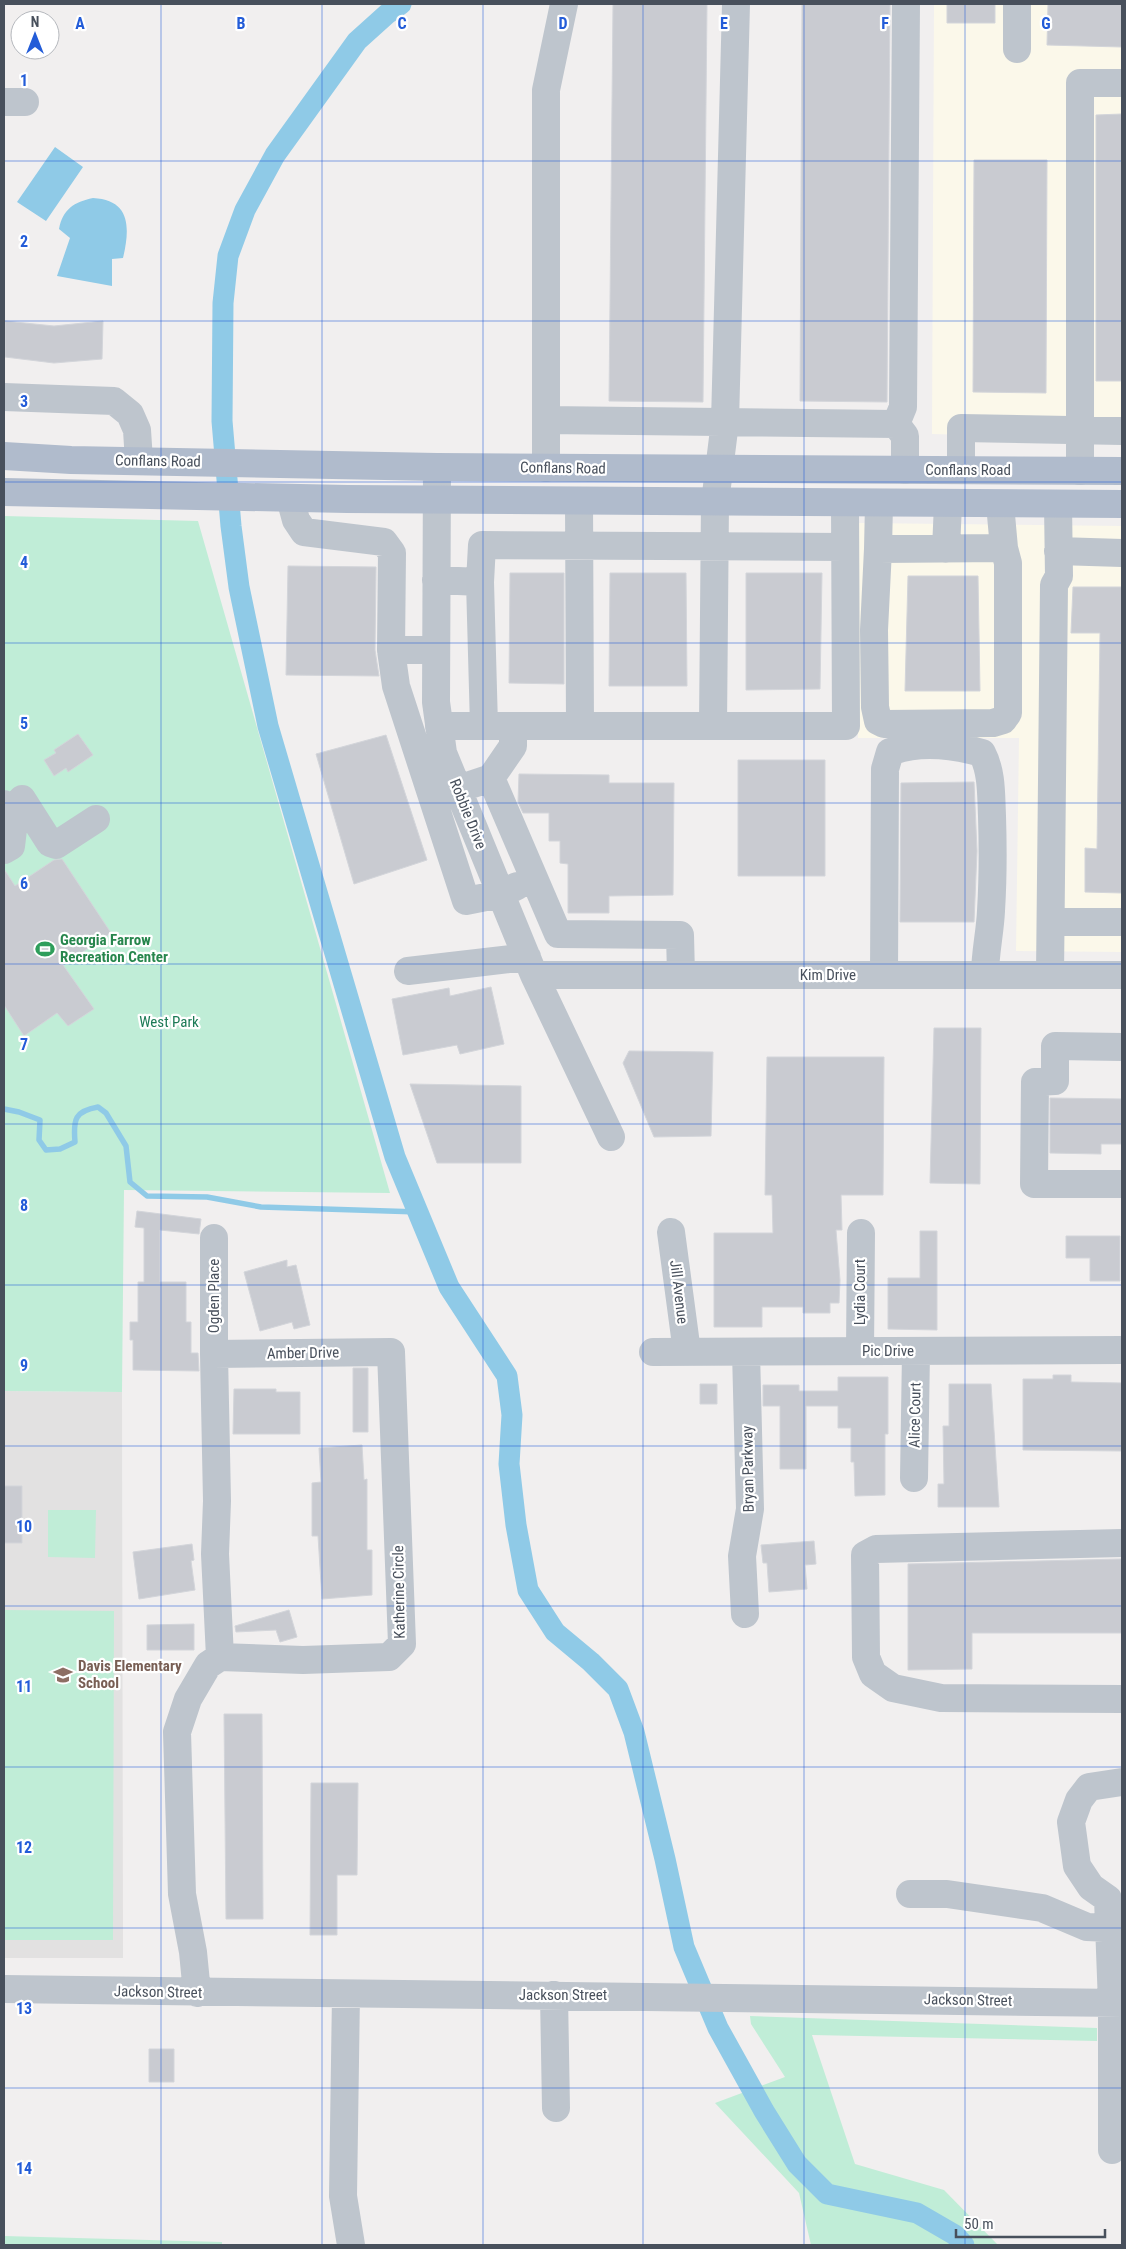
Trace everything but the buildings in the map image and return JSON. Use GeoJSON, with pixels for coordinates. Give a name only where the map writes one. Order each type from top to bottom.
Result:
{"type":"FeatureCollection","features":[{"type":"Feature","properties":{"kind":"main road","name":"Conflans Road"},"geometry":{"type":"LineString","coordinates":[[4,456],[438,467],[1122,471]]}},
{"type":"Feature","properties":{"kind":"main road"},"geometry":{"type":"LineString","coordinates":[[954,504],[961,470]]}},
{"type":"Feature","properties":{"kind":"main road"},"geometry":{"type":"LineString","coordinates":[[4,492],[437,500],[845,504],[1122,504]]}},
{"type":"Feature","properties":{"kind":"street"},"geometry":{"type":"LineString","coordinates":[[546,468],[546,90],[564,4]]}},
{"type":"Feature","properties":{"kind":"street"},"geometry":{"type":"LineString","coordinates":[[713,726],[715,502],[725,422],[736,4]]}},
{"type":"Feature","properties":{"kind":"street"},"geometry":{"type":"LineString","coordinates":[[896,424],[903,407],[906,4]]}},
{"type":"Feature","properties":{"kind":"street"},"geometry":{"type":"LineString","coordinates":[[1017,4],[1017,49]]}},
{"type":"Feature","properties":{"kind":"street"},"geometry":{"type":"LineString","coordinates":[[1080,471],[1080,83],[1122,83]]}},
{"type":"Feature","properties":{"kind":"street"},"geometry":{"type":"LineString","coordinates":[[4,397],[114,401],[130,414],[151,461]]}},
{"type":"Feature","properties":{"kind":"street"},"geometry":{"type":"LineString","coordinates":[[546,420],[896,424]]}},
{"type":"Feature","properties":{"kind":"street"},"geometry":{"type":"LineString","coordinates":[[896,424],[905,436],[905,470]]}},
{"type":"Feature","properties":{"kind":"street"},"geometry":{"type":"LineString","coordinates":[[961,470],[961,428],[1122,431]]}},
{"type":"Feature","properties":{"kind":"street","name":"Robbie Drive"},"geometry":{"type":"LineString","coordinates":[[438,467],[436,650],[438,714],[443,753],[530,966],[611,1137]]}},
{"type":"Feature","properties":{"kind":"street"},"geometry":{"type":"LineString","coordinates":[[282,498],[304,532],[384,542],[392,553],[391,650],[396,686],[466,901],[501,894],[534,878]]}},
{"type":"Feature","properties":{"kind":"street"},"geometry":{"type":"LineString","coordinates":[[579,501],[580,726]]}},
{"type":"Feature","properties":{"kind":"street"},"geometry":{"type":"LineString","coordinates":[[402,704],[484,726],[846,726],[845,504]]}},
{"type":"Feature","properties":{"kind":"street"},"geometry":{"type":"LineString","coordinates":[[879,504],[874,630],[875,707],[878,721],[884,724],[993,723],[1003,720],[1008,713],[1008,563],[1004,548],[1000,504]]}},
{"type":"Feature","properties":{"kind":"street"},"geometry":{"type":"LineString","coordinates":[[946,549],[954,504]]}},
{"type":"Feature","properties":{"kind":"street"},"geometry":{"type":"LineString","coordinates":[[1050,975],[1054,585],[1058,576],[1058,504]]}},
{"type":"Feature","properties":{"kind":"street"},"geometry":{"type":"LineString","coordinates":[[484,726],[480,582],[482,544],[845,546]]}},
{"type":"Feature","properties":{"kind":"street"},"geometry":{"type":"LineString","coordinates":[[878,549],[1004,548]]}},
{"type":"Feature","properties":{"kind":"street"},"geometry":{"type":"LineString","coordinates":[[1058,552],[1122,553]]}},
{"type":"Feature","properties":{"kind":"street"},"geometry":{"type":"LineString","coordinates":[[436,580],[480,582]]}},
{"type":"Feature","properties":{"kind":"street"},"geometry":{"type":"LineString","coordinates":[[391,650],[436,650]]}},
{"type":"Feature","properties":{"kind":"street"},"geometry":{"type":"LineString","coordinates":[[458,789],[490,778],[513,746],[513,726]]}},
{"type":"Feature","properties":{"kind":"street"},"geometry":{"type":"LineString","coordinates":[[884,975],[885,769],[890,752],[907,746],[963,748],[982,752],[987,762],[991,786],[993,847],[991,913],[985,955],[985,975]]}},
{"type":"Feature","properties":{"kind":"street"},"geometry":{"type":"LineString","coordinates":[[490,778],[558,934],[680,936],[681,975]]}},
{"type":"Feature","properties":{"kind":"street"},"geometry":{"type":"LineString","coordinates":[[13,802],[50,843],[56,845],[96,819]]}},
{"type":"Feature","properties":{"kind":"street"},"geometry":{"type":"LineString","coordinates":[[4,850],[11,846],[14,821],[13,802]]}},
{"type":"Feature","properties":{"kind":"street"},"geometry":{"type":"LineString","coordinates":[[1051,922],[1122,922]]}},
{"type":"Feature","properties":{"kind":"street"},"geometry":{"type":"LineString","coordinates":[[613,934],[614,975]]}},
{"type":"Feature","properties":{"kind":"street","name":"Kim Drive"},"geometry":{"type":"LineString","coordinates":[[408,971],[530,966],[614,975],[1122,976]]}},
{"type":"Feature","properties":{"kind":"street"},"geometry":{"type":"LineString","coordinates":[[1122,1047],[1055,1046],[1055,1081],[1035,1082],[1034,1165],[1034,1184],[1122,1184]]}},
{"type":"Feature","properties":{"kind":"street","name":"Jill Avenue"},"geometry":{"type":"LineString","coordinates":[[671,1232],[687,1352]]}},
{"type":"Feature","properties":{"kind":"street","name":"Lydia Court"},"geometry":{"type":"LineString","coordinates":[[860,1351],[861,1233]]}},
{"type":"Feature","properties":{"kind":"street","name":"Ogden Place"},"geometry":{"type":"LineString","coordinates":[[214,1238],[214,1354]]}},
{"type":"Feature","properties":{"kind":"street","name":"Pic Drive"},"geometry":{"type":"LineString","coordinates":[[653,1352],[1122,1350]]}},
{"type":"Feature","properties":{"kind":"street","name":"Amber Drive"},"geometry":{"type":"LineString","coordinates":[[214,1354],[391,1352]]}},
{"type":"Feature","properties":{"kind":"street","name":"Katherine Circle"},"geometry":{"type":"LineString","coordinates":[[220,1657],[303,1660],[389,1656],[402,1644],[391,1352]]}},
{"type":"Feature","properties":{"kind":"street","name":"Bryan Parkway"},"geometry":{"type":"LineString","coordinates":[[745,1614],[742,1556],[750,1509],[746,1352]]}},
{"type":"Feature","properties":{"kind":"street","name":"Alice Court"},"geometry":{"type":"LineString","coordinates":[[914,1478],[916,1352]]}},
{"type":"Feature","properties":{"kind":"street"},"geometry":{"type":"LineString","coordinates":[[196,1993],[194,1952],[182,1894],[177,1732],[188,1699],[208,1665],[220,1657],[215,1554],[217,1501],[214,1354]]}},
{"type":"Feature","properties":{"kind":"street"},"geometry":{"type":"LineString","coordinates":[[1122,1543],[876,1549],[864,1555],[866,1657],[873,1674],[893,1688],[941,1698],[1122,1699]]}},
{"type":"Feature","properties":{"kind":"street"},"geometry":{"type":"LineString","coordinates":[[1112,2150],[1117,2003],[1109,1928],[1108,1899],[1091,1887],[1077,1866],[1071,1822],[1079,1800],[1089,1787],[1122,1782]]}},
{"type":"Feature","properties":{"kind":"street"},"geometry":{"type":"LineString","coordinates":[[910,1894],[947,1894],[1042,1908],[1087,1927],[1109,1928]]}},
{"type":"Feature","properties":{"kind":"street","name":"Jackson Street"},"geometry":{"type":"LineString","coordinates":[[4,1989],[196,1993],[658,1996],[1117,2003]]}},
{"type":"Feature","properties":{"kind":"street"},"geometry":{"type":"LineString","coordinates":[[346,1994],[343,2196],[351,2245]]}},
{"type":"Feature","properties":{"kind":"street"},"geometry":{"type":"LineString","coordinates":[[554,1995],[556,2108]]}},
{"type":"Feature","properties":{"kind":"shaded area"},"geometry":{"type":"Polygon","coordinates":[[[934,4],[1122,4],[1122,439],[932,434],[934,4]]]}},
{"type":"Feature","properties":{"kind":"shaded area"},"geometry":{"type":"Polygon","coordinates":[[[859,523],[1122,526],[1122,952],[1016,951],[1019,738],[858,738],[859,523]]]}},
{"type":"Feature","properties":{"kind":"shaded area","name":"Davis Elementary School"},"geometry":{"type":"Polygon","coordinates":[[[4,1391],[122,1392],[123,1958],[4,1958],[4,1391]]]}},
{"type":"Feature","properties":{"kind":"green space","name":"West Park"},"geometry":{"type":"Polygon","coordinates":[[[4,516],[198,521],[390,1193],[124,1190],[122,1392],[4,1391],[4,516]]]}},
{"type":"Feature","properties":{"kind":"green space"},"geometry":{"type":"Polygon","coordinates":[[[48,1510],[96,1510],[95,1558],[48,1557],[48,1510]]]}},
{"type":"Feature","properties":{"kind":"green space"},"geometry":{"type":"Polygon","coordinates":[[[4,1610],[114,1611],[113,1940],[4,1940],[4,1610]]]}},
{"type":"Feature","properties":{"kind":"green space"},"geometry":{"type":"Polygon","coordinates":[[[750,2016],[1097,2028],[1097,2041],[812,2035],[855,2164],[944,2190],[998,2245],[811,2245],[799,2193],[715,2103],[785,2077],[751,2024],[750,2016]]]}},
{"type":"Feature","properties":{"kind":"green space"},"geometry":{"type":"Polygon","coordinates":[[[4,2236],[222,2242],[222,2245],[4,2245],[4,2236]]]}},
{"type":"Feature","properties":{"kind":"water"},"geometry":{"type":"Polygon","coordinates":[[[55,147],[83,167],[46,221],[17,202],[55,147]]]}},
{"type":"Feature","properties":{"kind":"water"},"geometry":{"type":"Polygon","coordinates":[[[93,198],[115,204],[121,210],[127,226],[123,258],[112,259],[112,286],[57,276],[70,238],[59,229],[63,216],[75,204],[93,198]]]}},
{"type":"Feature","properties":{"kind":"waterway"},"geometry":{"type":"LineString","coordinates":[[401,4],[357,41],[275,155],[245,210],[228,256],[223,303],[222,421],[231,526],[239,587],[268,726],[395,1157],[449,1287],[507,1376],[512,1415],[509,1464],[516,1525],[528,1590],[555,1632],[591,1662],[618,1689],[634,1732],[684,1947],[718,2028],[764,2111],[797,2164],[827,2194],[917,2213],[955,2235],[964,2245]]}},
{"type":"Feature","properties":{"kind":"waterway"},"geometry":{"type":"LineString","coordinates":[[4,1109],[19,1112],[40,1120],[39,1140],[46,1150],[60,1149],[75,1142],[75,1122],[77,1117],[84,1111],[98,1107],[106,1113],[126,1146],[130,1182],[147,1196],[207,1197],[261,1207],[419,1212]]}},
{"type":"Feature","properties":{"kind":"place","name":"Georgia Farrow Recreation Center"},"geometry":{"type":"Point","coordinates":[45,949]}},
{"type":"Feature","properties":{"kind":"place","name":"Davis Elementary School"},"geometry":{"type":"Point","coordinates":[63,1675]}}]}
